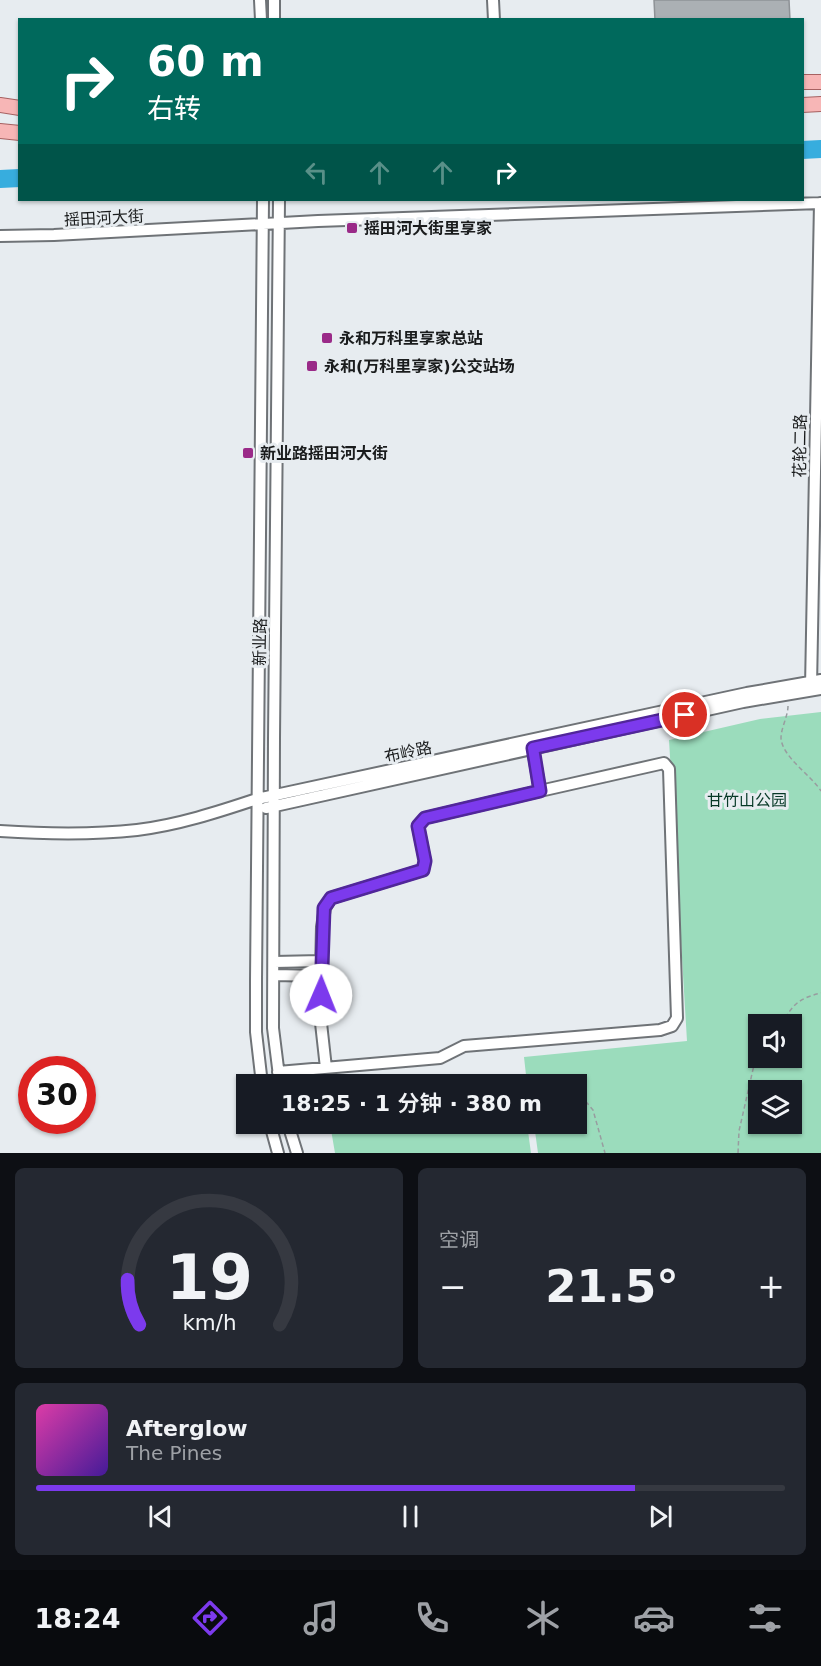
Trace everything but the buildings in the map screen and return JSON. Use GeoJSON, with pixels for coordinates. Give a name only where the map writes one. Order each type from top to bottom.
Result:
{"type":"FeatureCollection","features":[{"type":"Feature","properties":{"kind":"main road"},"geometry":{"type":"LineString","coordinates":[[804,82],[821,82]]}},
{"type":"Feature","properties":{"kind":"main road"},"geometry":{"type":"LineString","coordinates":[[804,105],[821,104]]}},
{"type":"Feature","properties":{"kind":"main road"},"geometry":{"type":"LineString","coordinates":[[0,105],[18,108]]}},
{"type":"Feature","properties":{"kind":"main road"},"geometry":{"type":"LineString","coordinates":[[0,131],[18,133]]}},
{"type":"Feature","properties":{"kind":"street"},"geometry":{"type":"LineString","coordinates":[[260,0],[261,18]]}},
{"type":"Feature","properties":{"kind":"street"},"geometry":{"type":"LineString","coordinates":[[274,0],[274,18]]}},
{"type":"Feature","properties":{"kind":"street"},"geometry":{"type":"LineString","coordinates":[[493,0],[494,18]]}},
{"type":"Feature","properties":{"kind":"street","name":"新业路"},"geometry":{"type":"LineString","coordinates":[[261,1074],[256,1032],[263,201]]}},
{"type":"Feature","properties":{"kind":"street","name":"新业路"},"geometry":{"type":"LineString","coordinates":[[278,1072],[273,1028],[273,801],[279,201]]}},
{"type":"Feature","properties":{"kind":"street","name":"摇田河大街"},"geometry":{"type":"LineString","coordinates":[[0,236],[54,236],[279,219],[821,203]]}},
{"type":"Feature","properties":{"kind":"street","name":"花轮二路"},"geometry":{"type":"LineString","coordinates":[[816,685],[821,203]]}},
{"type":"Feature","properties":{"kind":"street","name":"布岭路"},"geometry":{"type":"LineString","coordinates":[[0,831],[87,834],[139,830],[787,694],[816,685]]}},
{"type":"Feature","properties":{"kind":"street","name":"布岭路"},"geometry":{"type":"LineString","coordinates":[[273,801],[736,696],[816,685]]}},
{"type":"Feature","properties":{"kind":"street"},"geometry":{"type":"LineString","coordinates":[[533,748],[540,791]]}},
{"type":"Feature","properties":{"kind":"street"},"geometry":{"type":"LineString","coordinates":[[278,1072],[326,1068],[440,1058],[464,1046],[660,1030],[672,1026],[677,1018],[669,769],[664,763],[425,818],[418,826],[425,861],[423,870],[331,898],[324,908],[321,962],[320,1014],[326,1068]]}},
{"type":"Feature","properties":{"kind":"street"},"geometry":{"type":"LineString","coordinates":[[274,962],[321,962]]}},
{"type":"Feature","properties":{"kind":"street"},"geometry":{"type":"LineString","coordinates":[[274,975],[321,976]]}},
{"type":"Feature","properties":{"kind":"street"},"geometry":{"type":"LineString","coordinates":[[273,1134],[278,1153]]}},
{"type":"Feature","properties":{"kind":"street"},"geometry":{"type":"LineString","coordinates":[[291,1134],[297,1153]]}},
{"type":"Feature","properties":{"kind":"path"},"geometry":{"type":"LineString","coordinates":[[787,694],[788,716],[781,738],[786,753],[816,782],[821,791]]}},
{"type":"Feature","properties":{"kind":"path"},"geometry":{"type":"LineString","coordinates":[[787,1014],[794,1004],[804,997],[821,993]]}},
{"type":"Feature","properties":{"kind":"path"},"geometry":{"type":"LineString","coordinates":[[738,1153],[741,1120],[753,1068]]}},
{"type":"Feature","properties":{"kind":"path"},"geometry":{"type":"LineString","coordinates":[[587,1103],[593,1110],[605,1153]]}},
{"type":"Feature","properties":{"kind":"green space","name":"甘竹山公园"},"geometry":{"type":"Polygon","coordinates":[[[821,712],[821,1153],[538,1153],[535,1134],[587,1134],[587,1074],[526,1074],[524,1057],[687,1041],[669,740],[760,719],[821,712]]]}},
{"type":"Feature","properties":{"kind":"green space"},"geometry":{"type":"Polygon","coordinates":[[[332,1134],[528,1134],[531,1153],[335,1153],[332,1134]]]}},
{"type":"Feature","properties":{"kind":"waterway"},"geometry":{"type":"LineString","coordinates":[[804,150],[821,149]]}},
{"type":"Feature","properties":{"kind":"waterway"},"geometry":{"type":"LineString","coordinates":[[0,179],[18,178]]}},
{"type":"Feature","properties":{"kind":"place","name":"摇田河大街里享家"},"geometry":{"type":"Point","coordinates":[352,228]}},
{"type":"Feature","properties":{"kind":"place","name":"永和万科里享家总站"},"geometry":{"type":"Point","coordinates":[327,338]}},
{"type":"Feature","properties":{"kind":"place","name":"永和(万科里享家)公交站场"},"geometry":{"type":"Point","coordinates":[312,366]}},
{"type":"Feature","properties":{"kind":"place","name":"新业路摇田河大街"},"geometry":{"type":"Point","coordinates":[248,453]}},
{"type":"Feature","properties":{"kind":"route"},"geometry":{"type":"LineString","coordinates":[[321,995],[324,908],[331,898],[423,870],[425,861],[418,826],[425,818],[540,791],[533,748],[685,715]]}}]}
